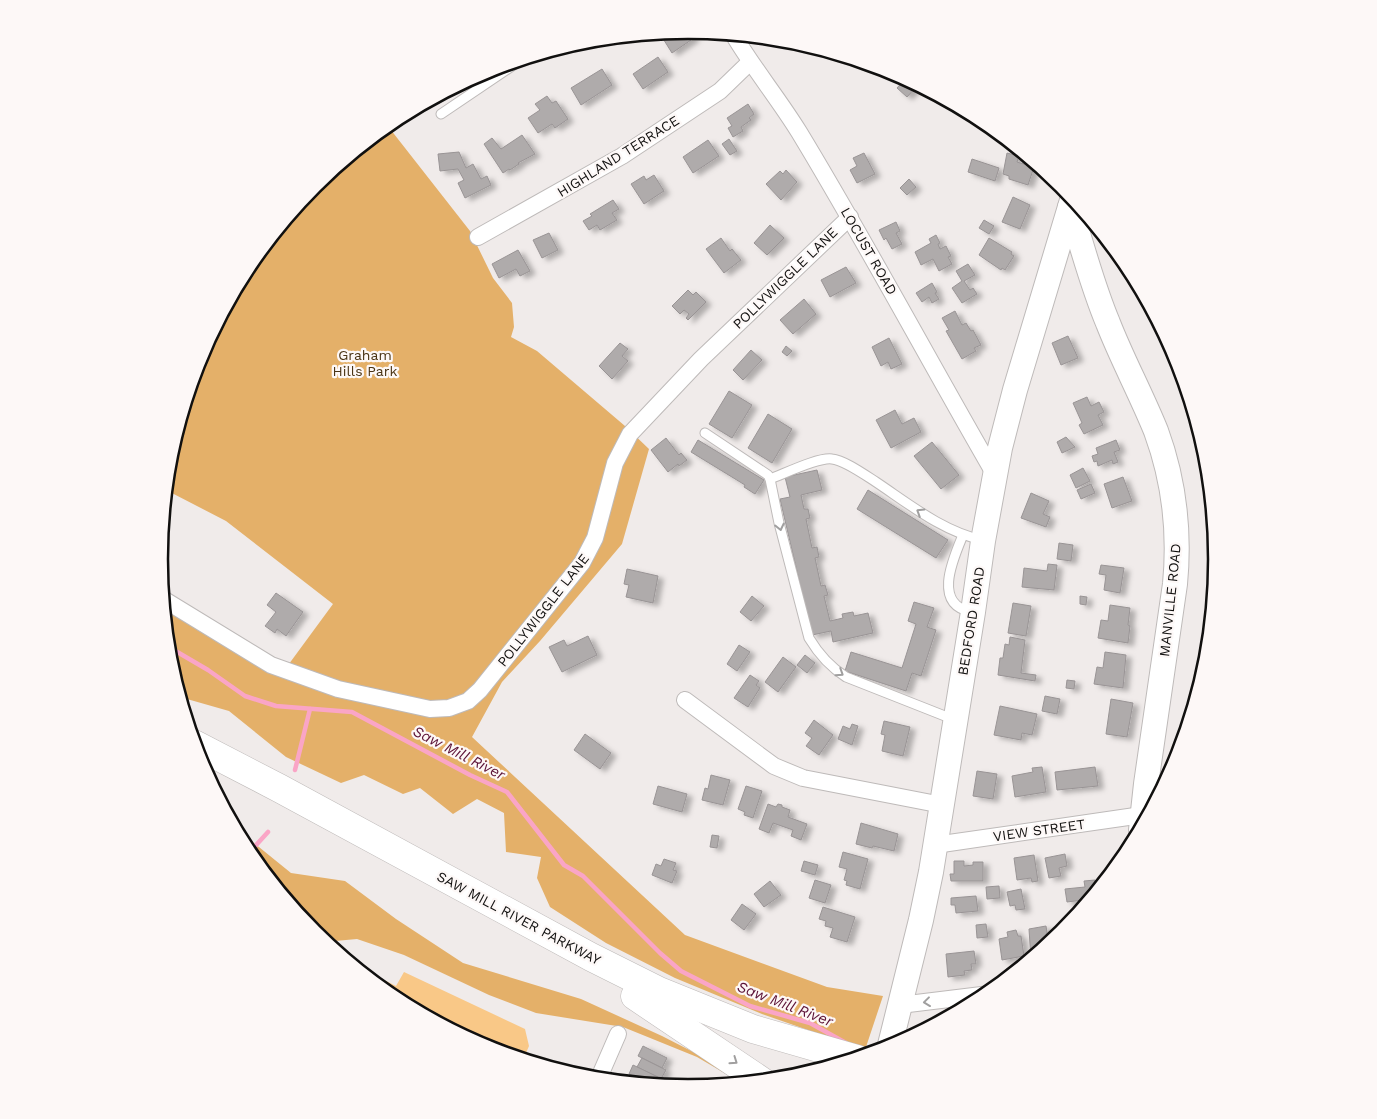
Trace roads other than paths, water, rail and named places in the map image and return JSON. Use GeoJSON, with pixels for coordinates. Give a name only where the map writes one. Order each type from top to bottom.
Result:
{"type":"FeatureCollection","features":[{"type":"Feature","properties":{"kind":"highway","name":"SAW MILL RIVER PARKWAY"},"geometry":{"type":"LineString","coordinates":[[203,749],[591,957],[659,991],[753,1029],[846,1056]]}},
{"type":"Feature","properties":{"kind":"highway","name":"SAW MILL RIVER PARKWAY"},"geometry":{"type":"LineString","coordinates":[[212,771],[509,931],[635,996],[682,1017],[737,1038],[820,1064]]}},
{"type":"Feature","properties":{"kind":"highway"},"geometry":{"type":"LineString","coordinates":[[635,996],[754,1076]]}},
{"type":"Feature","properties":{"kind":"main road","name":"BEDFORD ROAD"},"geometry":{"type":"LineString","coordinates":[[891,1040],[924,905],[956,720],[973,612],[973,538],[995,475],[1015,390],[1070,205]]}},
{"type":"Feature","properties":{"kind":"main road","name":"MANVILLE ROAD"},"geometry":{"type":"LineString","coordinates":[[1073,208],[1102,310],[1160,443],[1171,485],[1176,516],[1176,571],[1143,812]]}},
{"type":"Feature","properties":{"kind":"street","name":"LOCUST ROAD"},"geometry":{"type":"LineString","coordinates":[[737,41],[790,117],[850,217],[995,475]]}},
{"type":"Feature","properties":{"kind":"street","name":"HIGHLAND TERRACE"},"geometry":{"type":"LineString","coordinates":[[478,237],[622,156],[720,91],[750,62]]}},
{"type":"Feature","properties":{"kind":"street","name":"POLLYWIGGLE LANE"},"geometry":{"type":"LineString","coordinates":[[170,603],[271,665],[338,690],[430,709],[449,708],[468,701],[480,690],[582,563],[595,538],[615,464],[630,434],[701,359],[850,217]]}},
{"type":"Feature","properties":{"kind":"street"},"geometry":{"type":"LineString","coordinates":[[685,700],[774,766],[803,778],[942,805]]}},
{"type":"Feature","properties":{"kind":"street","name":"VIEW STREET"},"geometry":{"type":"LineString","coordinates":[[935,845],[1137,823]]}},
{"type":"Feature","properties":{"kind":"street"},"geometry":{"type":"LineString","coordinates":[[900,1005],[971,996]]}},
{"type":"Feature","properties":{"kind":"street"},"geometry":{"type":"LineString","coordinates":[[601,1073],[618,1034]]}},
{"type":"Feature","properties":{"kind":"lane"},"geometry":{"type":"LineString","coordinates":[[441,114],[501,74]]}},
{"type":"Feature","properties":{"kind":"lane"},"geometry":{"type":"LineString","coordinates":[[705,433],[768,475],[809,638],[831,667],[846,677],[956,720]]}},
{"type":"Feature","properties":{"kind":"lane"},"geometry":{"type":"LineString","coordinates":[[770,479],[815,462],[832,458],[856,469],[922,513],[953,531],[973,538]]}},
{"type":"Feature","properties":{"kind":"waterway","name":"Saw Mill River"},"geometry":{"type":"LineString","coordinates":[[176,651],[208,670],[245,696],[276,706],[352,712],[470,775],[507,792],[564,865],[583,876],[660,953],[681,971],[750,1006],[810,1023],[846,1043]]}},
{"type":"Feature","properties":{"kind":"waterway"},"geometry":{"type":"LineString","coordinates":[[295,770],[310,709]]}},
{"type":"Feature","properties":{"kind":"waterway"},"geometry":{"type":"LineString","coordinates":[[255,847],[268,832]]}},
{"type":"Feature","properties":{"kind":"park label","name":"Graham Hills Park"},"geometry":{"type":"Point","coordinates":[365,364]}}]}
